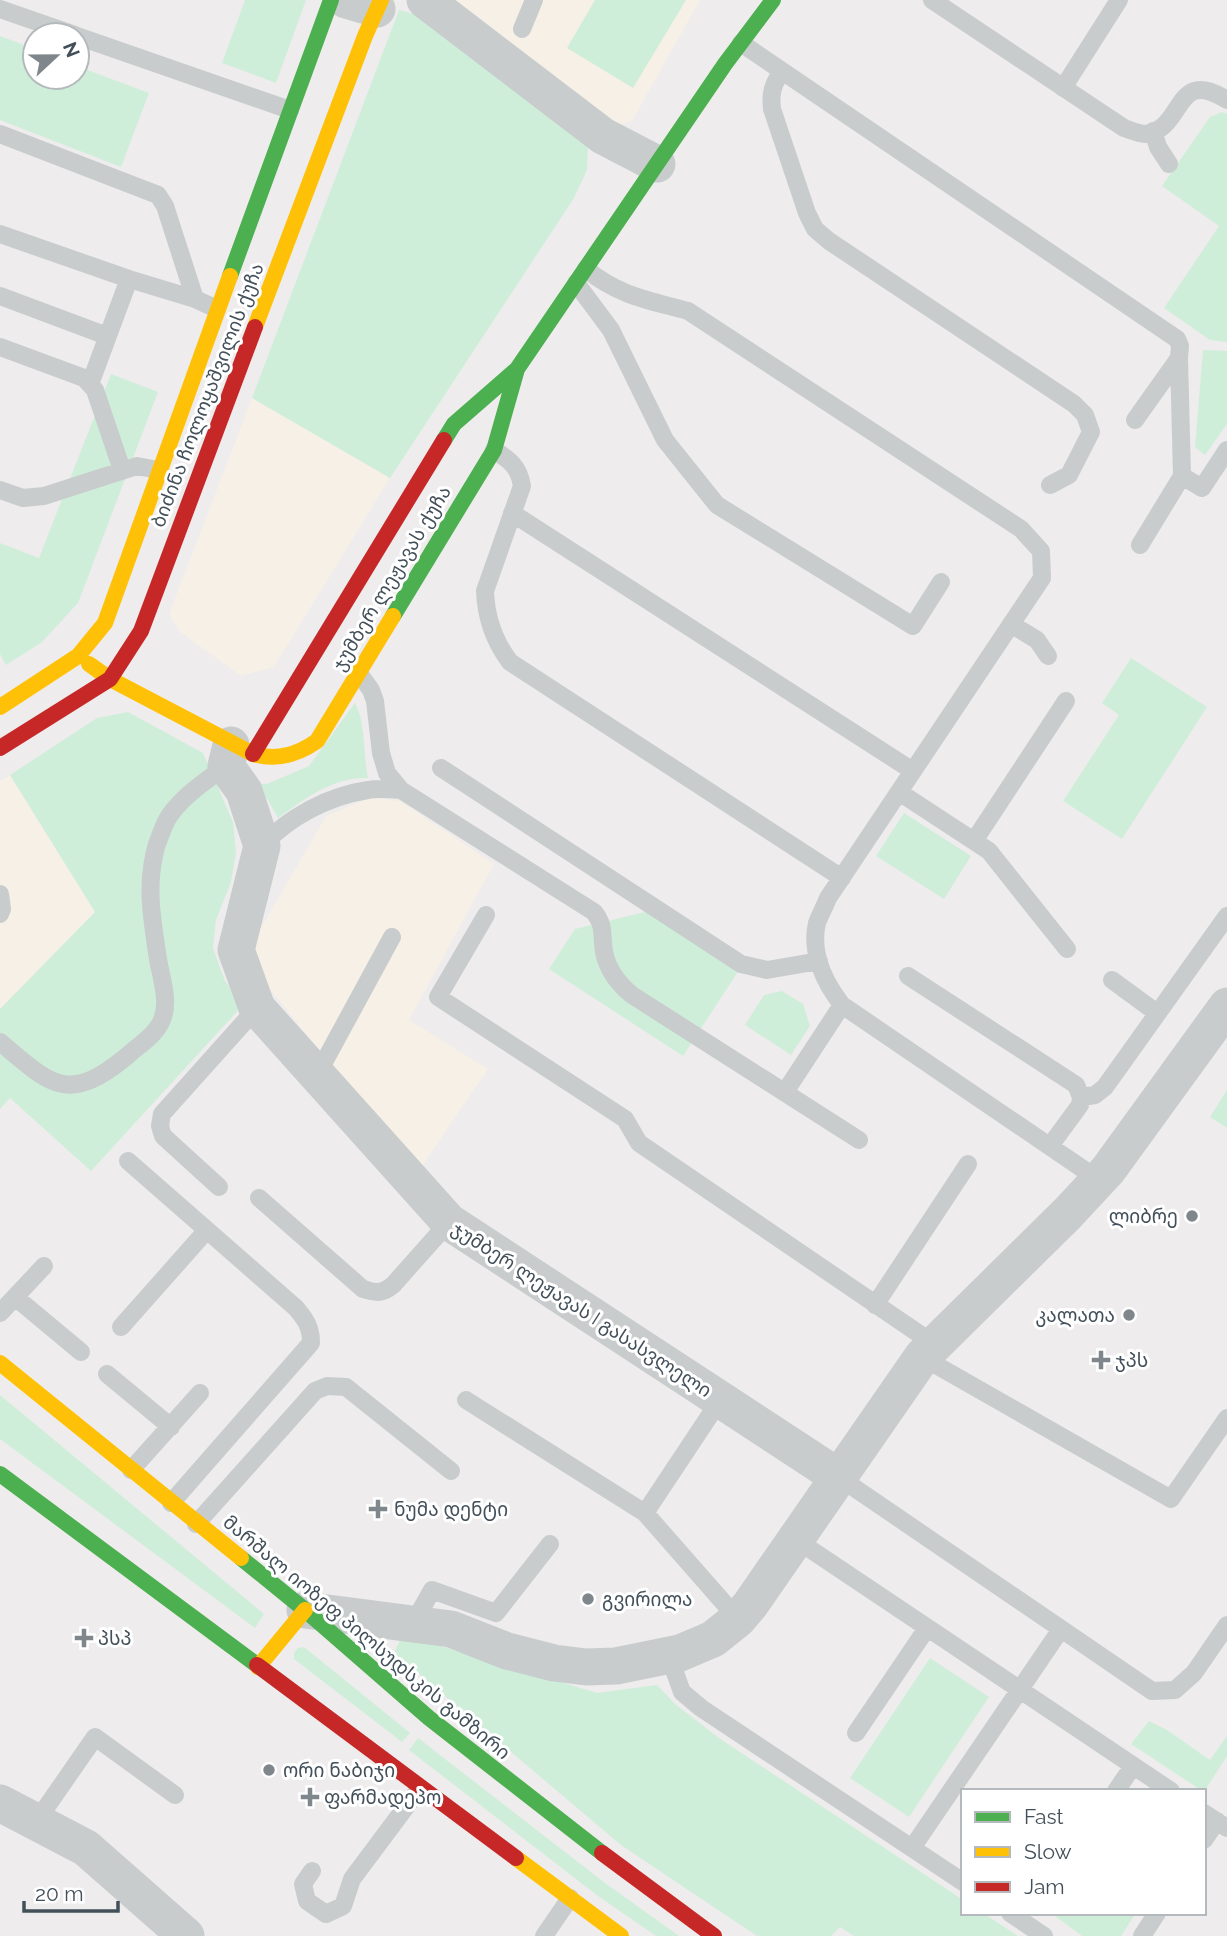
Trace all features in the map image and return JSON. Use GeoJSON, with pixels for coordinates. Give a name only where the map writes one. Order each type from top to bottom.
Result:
{"type":"FeatureCollection","features":[{"type":"Feature","properties":{"kind":"street","name":"ბიძინა ჩოლოყაშვილის ქუჩა"},"geometry":{"type":"LineString","coordinates":[[0,707],[78,656],[105,623],[158,470],[331,0]]}},
{"type":"Feature","properties":{"kind":"street"},"geometry":{"type":"LineString","coordinates":[[425,0],[603,136],[657,164]]}},
{"type":"Feature","properties":{"kind":"street","name":"ჯუმბერ ლეჟავას ქუჩა"},"geometry":{"type":"LineString","coordinates":[[237,755],[454,424],[517,369],[773,0]]}},
{"type":"Feature","properties":{"kind":"street","name":"ბიძინა ჩოლოყაშვილის ქუჩა"},"geometry":{"type":"LineString","coordinates":[[0,748],[110,679],[141,631],[304,198],[368,3]]}},
{"type":"Feature","properties":{"kind":"street"},"geometry":{"type":"LineString","coordinates":[[264,181],[304,198]]}},
{"type":"Feature","properties":{"kind":"street","name":"ჯუმბერ ლეჟავას ქუჩა"},"geometry":{"type":"LineString","coordinates":[[78,656],[110,679],[237,755],[269,759],[287,757],[303,751],[317,741],[494,450],[517,369]]}},
{"type":"Feature","properties":{"kind":"street"},"geometry":{"type":"LineString","coordinates":[[194,372],[234,383]]}},
{"type":"Feature","properties":{"kind":"street"},"geometry":{"type":"LineString","coordinates":[[237,755],[244,791],[262,846]]}},
{"type":"Feature","properties":{"kind":"street","name":"ჯუმბერ ლეჟავას I გასასვლელი"},"geometry":{"type":"LineString","coordinates":[[262,846],[236,950],[257,1008],[449,1222],[837,1476]]}},
{"type":"Feature","properties":{"kind":"street"},"geometry":{"type":"LineString","coordinates":[[258,1667],[305,1610],[451,1629],[507,1651],[554,1663],[586,1667],[617,1666],[669,1656],[713,1639],[738,1619],[750,1605],[837,1476],[928,1350],[1099,1180],[1227,1006]]}},
{"type":"Feature","properties":{"kind":"street","name":"მარშალ იოზეფ პილსუდსკის გამზირი"},"geometry":{"type":"LineString","coordinates":[[0,1363],[305,1610],[429,1718],[543,1809],[714,1936]]}},
{"type":"Feature","properties":{"kind":"street"},"geometry":{"type":"LineString","coordinates":[[0,1474],[570,1898],[611,1933]]}},
{"type":"Feature","properties":{"kind":"street"},"geometry":{"type":"LineString","coordinates":[[0,1803],[86,1848],[186,1936]]}},
{"type":"Feature","properties":{"kind":"lane"},"geometry":{"type":"LineString","coordinates":[[522,29],[534,0]]}},
{"type":"Feature","properties":{"kind":"lane"},"geometry":{"type":"LineString","coordinates":[[932,0],[1124,128],[1144,134],[1164,126],[1185,95],[1195,90],[1210,89],[1227,100]]}},
{"type":"Feature","properties":{"kind":"lane"},"geometry":{"type":"LineString","coordinates":[[1063,88],[1119,0]]}},
{"type":"Feature","properties":{"kind":"lane"},"geometry":{"type":"LineString","coordinates":[[0,9],[35,21]]}},
{"type":"Feature","properties":{"kind":"lane"},"geometry":{"type":"LineString","coordinates":[[91,40],[290,110]]}},
{"type":"Feature","properties":{"kind":"lane"},"geometry":{"type":"LineString","coordinates":[[741,43],[1177,339],[1180,346],[1182,476],[1140,545]]}},
{"type":"Feature","properties":{"kind":"lane"},"geometry":{"type":"LineString","coordinates":[[782,71],[773,84],[772,109],[807,213],[815,229],[829,241],[1074,404],[1086,415],[1091,432],[1069,475],[1050,485]]}},
{"type":"Feature","properties":{"kind":"lane"},"geometry":{"type":"LineString","coordinates":[[1153,131],[1158,147],[1169,164]]}},
{"type":"Feature","properties":{"kind":"lane"},"geometry":{"type":"LineString","coordinates":[[0,134],[158,195],[165,206],[195,299]]}},
{"type":"Feature","properties":{"kind":"lane"},"geometry":{"type":"LineString","coordinates":[[0,234],[195,299],[217,309]]}},
{"type":"Feature","properties":{"kind":"lane"},"geometry":{"type":"LineString","coordinates":[[581,276],[665,440],[717,505],[913,625],[941,582]]}},
{"type":"Feature","properties":{"kind":"lane"},"geometry":{"type":"LineString","coordinates":[[581,276],[620,291],[688,311],[1021,529],[1041,551],[1042,578],[828,898],[817,924],[819,961],[828,987],[842,1005],[1099,1180]]}},
{"type":"Feature","properties":{"kind":"lane"},"geometry":{"type":"LineString","coordinates":[[90,384],[129,279]]}},
{"type":"Feature","properties":{"kind":"lane"},"geometry":{"type":"LineString","coordinates":[[0,296],[107,335]]}},
{"type":"Feature","properties":{"kind":"lane"},"geometry":{"type":"LineString","coordinates":[[0,347],[84,378],[90,384],[95,390],[122,470]]}},
{"type":"Feature","properties":{"kind":"lane"},"geometry":{"type":"LineString","coordinates":[[1135,420],[1179,358]]}},
{"type":"Feature","properties":{"kind":"lane"},"geometry":{"type":"LineString","coordinates":[[494,450],[512,461],[520,472],[522,486],[485,591],[486,609],[494,634],[510,662],[842,878]]}},
{"type":"Feature","properties":{"kind":"lane"},"geometry":{"type":"LineString","coordinates":[[1182,476],[1202,488],[1227,450]]}},
{"type":"Feature","properties":{"kind":"lane"},"geometry":{"type":"LineString","coordinates":[[0,490],[23,498],[44,496],[137,466],[158,470]]}},
{"type":"Feature","properties":{"kind":"lane"},"geometry":{"type":"LineString","coordinates":[[512,513],[913,771]]}},
{"type":"Feature","properties":{"kind":"lane"},"geometry":{"type":"LineString","coordinates":[[1011,624],[1037,640],[1048,656]]}},
{"type":"Feature","properties":{"kind":"lane"},"geometry":{"type":"LineString","coordinates":[[358,673],[371,690],[375,701],[381,753],[387,773],[401,790],[594,912],[604,931],[605,957],[617,981],[624,988],[859,1140]]}},
{"type":"Feature","properties":{"kind":"lane"},"geometry":{"type":"LineString","coordinates":[[974,841],[1066,701]]}},
{"type":"Feature","properties":{"kind":"lane"},"geometry":{"type":"LineString","coordinates":[[0,1042],[41,1076],[57,1084],[74,1084],[88,1082],[109,1070],[153,1034],[163,1018],[165,1000],[149,903],[149,878],[154,855],[170,815],[237,755]]}},
{"type":"Feature","properties":{"kind":"lane"},"geometry":{"type":"LineString","coordinates":[[441,768],[741,964],[767,970],[819,961]]}},
{"type":"Feature","properties":{"kind":"lane"},"geometry":{"type":"LineString","coordinates":[[262,846],[279,827],[334,800],[369,789],[401,790]]}},
{"type":"Feature","properties":{"kind":"lane"},"geometry":{"type":"LineString","coordinates":[[899,792],[989,851],[1068,949]]}},
{"type":"Feature","properties":{"kind":"lane"},"geometry":{"type":"LineString","coordinates":[[0,894],[0,914]]}},
{"type":"Feature","properties":{"kind":"lane"},"geometry":{"type":"LineString","coordinates":[[486,915],[438,997],[625,1119],[639,1143],[875,1305],[928,1350],[1171,1499],[1227,1418]]}},
{"type":"Feature","properties":{"kind":"lane"},"geometry":{"type":"LineString","coordinates":[[1081,1097],[1095,1094],[1105,1087],[1227,916]]}},
{"type":"Feature","properties":{"kind":"lane"},"geometry":{"type":"LineString","coordinates":[[317,1075],[392,937]]}},
{"type":"Feature","properties":{"kind":"lane"},"geometry":{"type":"LineString","coordinates":[[908,976],[1076,1085],[1081,1097],[1080,1105],[1050,1146]]}},
{"type":"Feature","properties":{"kind":"lane"},"geometry":{"type":"LineString","coordinates":[[1112,980],[1157,1013]]}},
{"type":"Feature","properties":{"kind":"lane"},"geometry":{"type":"LineString","coordinates":[[785,1092],[842,1005]]}},
{"type":"Feature","properties":{"kind":"lane"},"geometry":{"type":"LineString","coordinates":[[219,1187],[163,1136],[160,1126],[162,1114],[257,1008]]}},
{"type":"Feature","properties":{"kind":"lane"},"geometry":{"type":"LineString","coordinates":[[128,1161],[296,1308],[307,1321],[311,1332],[311,1343],[171,1503]]}},
{"type":"Feature","properties":{"kind":"lane"},"geometry":{"type":"LineString","coordinates":[[875,1305],[968,1164]]}},
{"type":"Feature","properties":{"kind":"lane"},"geometry":{"type":"LineString","coordinates":[[259,1198],[363,1289],[376,1293],[393,1284],[449,1222]]}},
{"type":"Feature","properties":{"kind":"lane"},"geometry":{"type":"LineString","coordinates":[[121,1327],[207,1230]]}},
{"type":"Feature","properties":{"kind":"lane"},"geometry":{"type":"LineString","coordinates":[[0,1313],[44,1266]]}},
{"type":"Feature","properties":{"kind":"lane"},"geometry":{"type":"LineString","coordinates":[[15,1297],[81,1352]]}},
{"type":"Feature","properties":{"kind":"lane"},"geometry":{"type":"LineString","coordinates":[[107,1374],[171,1427]]}},
{"type":"Feature","properties":{"kind":"lane"},"geometry":{"type":"LineString","coordinates":[[196,1524],[315,1391],[327,1386],[345,1387],[451,1471]]}},
{"type":"Feature","properties":{"kind":"lane"},"geometry":{"type":"LineString","coordinates":[[131,1471],[200,1393]]}},
{"type":"Feature","properties":{"kind":"lane"},"geometry":{"type":"LineString","coordinates":[[466,1400],[645,1513],[738,1619]]}},
{"type":"Feature","properties":{"kind":"lane"},"geometry":{"type":"LineString","coordinates":[[645,1513],[720,1400]]}},
{"type":"Feature","properties":{"kind":"lane"},"geometry":{"type":"LineString","coordinates":[[837,1476],[1152,1691],[1175,1690],[1194,1673],[1227,1625]]}},
{"type":"Feature","properties":{"kind":"lane"},"geometry":{"type":"LineString","coordinates":[[795,1539],[1168,1789]]}},
{"type":"Feature","properties":{"kind":"lane"},"geometry":{"type":"LineString","coordinates":[[413,1624],[432,1590],[496,1613],[550,1544]]}},
{"type":"Feature","properties":{"kind":"lane"},"geometry":{"type":"LineString","coordinates":[[856,1733],[927,1628]]}},
{"type":"Feature","properties":{"kind":"lane"},"geometry":{"type":"LineString","coordinates":[[912,1848],[1061,1629]]}},
{"type":"Feature","properties":{"kind":"lane"},"geometry":{"type":"LineString","coordinates":[[669,1656],[682,1692],[701,1708],[961,1881]]}},
{"type":"Feature","properties":{"kind":"lane"},"geometry":{"type":"LineString","coordinates":[[36,1822],[95,1737],[175,1795]]}},
{"type":"Feature","properties":{"kind":"lane"},"geometry":{"type":"LineString","coordinates":[[1117,1789],[1133,1766]]}},
{"type":"Feature","properties":{"kind":"lane"},"geometry":{"type":"LineString","coordinates":[[312,1871],[303,1884],[307,1901],[327,1914],[342,1906],[352,1879],[420,1788]]}},
{"type":"Feature","properties":{"kind":"lane"},"geometry":{"type":"LineString","coordinates":[[1206,1837],[1216,1821]]}},
{"type":"Feature","properties":{"kind":"lane"},"geometry":{"type":"LineString","coordinates":[[544,1936],[570,1898]]}},
{"type":"Feature","properties":{"kind":"lane"},"geometry":{"type":"LineString","coordinates":[[1013,1915],[1044,1936]]}},
{"type":"Feature","properties":{"kind":"lane"},"geometry":{"type":"LineString","coordinates":[[1142,1936],[1156,1915]]}},
{"type":"Feature","properties":{"kind":"shaded area"},"geometry":{"type":"Polygon","coordinates":[[[436,0],[700,0],[632,121],[616,125],[436,0]]]}},
{"type":"Feature","properties":{"kind":"shaded area"},"geometry":{"type":"Polygon","coordinates":[[[252,398],[390,478],[274,667],[241,676],[179,631],[169,614],[252,398]]]}},
{"type":"Feature","properties":{"kind":"shaded area"},"geometry":{"type":"Polygon","coordinates":[[[10,775],[95,912],[0,1009],[0,781],[10,775]]]}},
{"type":"Feature","properties":{"kind":"shaded area"},"geometry":{"type":"Polygon","coordinates":[[[372,797],[400,801],[494,864],[409,1020],[488,1069],[418,1172],[244,957],[326,816],[372,797]]]}},
{"type":"Feature","properties":{"kind":"green space"},"geometry":{"type":"Polygon","coordinates":[[[245,0],[306,0],[276,83],[222,63],[245,0]]]}},
{"type":"Feature","properties":{"kind":"green space"},"geometry":{"type":"Polygon","coordinates":[[[595,0],[686,0],[633,88],[567,48],[595,0]]]}},
{"type":"Feature","properties":{"kind":"green space"},"geometry":{"type":"Polygon","coordinates":[[[399,10],[433,19],[588,146],[587,170],[574,198],[390,478],[252,398],[399,10]]]}},
{"type":"Feature","properties":{"kind":"green space"},"geometry":{"type":"Polygon","coordinates":[[[0,36],[21,44],[21,91],[91,91],[91,71],[149,93],[121,167],[0,120],[0,36]]]}},
{"type":"Feature","properties":{"kind":"green space"},"geometry":{"type":"Polygon","coordinates":[[[1222,112],[1227,114],[1227,342],[1210,340],[1164,308],[1219,226],[1162,186],[1210,117],[1222,112]]]}},
{"type":"Feature","properties":{"kind":"green space"},"geometry":{"type":"Polygon","coordinates":[[[1203,350],[1227,351],[1227,424],[1205,455],[1195,447],[1203,350]]]}},
{"type":"Feature","properties":{"kind":"green space"},"geometry":{"type":"Polygon","coordinates":[[[111,374],[158,392],[78,603],[42,642],[6,665],[0,654],[0,543],[39,558],[111,374]]]}},
{"type":"Feature","properties":{"kind":"green space"},"geometry":{"type":"Polygon","coordinates":[[[1131,658],[1207,707],[1122,839],[1063,801],[1119,715],[1102,703],[1131,658]]]}},
{"type":"Feature","properties":{"kind":"green space"},"geometry":{"type":"Polygon","coordinates":[[[355,703],[363,729],[368,778],[355,778],[331,785],[309,796],[278,818],[268,800],[250,783],[267,784],[309,766],[355,703]]]}},
{"type":"Feature","properties":{"kind":"green space"},"geometry":{"type":"Polygon","coordinates":[[[128,712],[203,753],[233,822],[236,853],[231,882],[216,920],[213,948],[225,981],[243,1005],[91,1171],[10,1098],[0,1109],[0,1009],[95,912],[10,775],[97,718],[128,712]]]}},
{"type":"Feature","properties":{"kind":"green space"},"geometry":{"type":"Polygon","coordinates":[[[904,813],[971,856],[944,899],[876,856],[904,813]]]}},
{"type":"Feature","properties":{"kind":"green space"},"geometry":{"type":"Polygon","coordinates":[[[649,911],[739,970],[683,1056],[549,969],[575,929],[649,911]]]}},
{"type":"Feature","properties":{"kind":"green space"},"geometry":{"type":"Polygon","coordinates":[[[782,991],[803,1004],[810,1026],[791,1055],[745,1025],[764,995],[782,991]]]}},
{"type":"Feature","properties":{"kind":"green space"},"geometry":{"type":"Polygon","coordinates":[[[1227,1090],[1227,1128],[1210,1117],[1227,1090]]]}},
{"type":"Feature","properties":{"kind":"green space"},"geometry":{"type":"Polygon","coordinates":[[[0,1395],[264,1614],[255,1628],[0,1439],[0,1395]]]}},
{"type":"Feature","properties":{"kind":"green space"},"geometry":{"type":"Polygon","coordinates":[[[401,1638],[417,1639],[597,1693],[657,1685],[675,1704],[719,1738],[961,1899],[961,1915],[986,1915],[1018,1936],[854,1936],[840,1927],[831,1936],[757,1936],[621,1845],[394,1653],[401,1638]]]}},
{"type":"Feature","properties":{"kind":"green space"},"geometry":{"type":"Polygon","coordinates":[[[304,1647],[410,1733],[402,1742],[294,1659],[298,1648],[304,1647]]]}},
{"type":"Feature","properties":{"kind":"green space"},"geometry":{"type":"Polygon","coordinates":[[[930,1658],[989,1697],[909,1817],[850,1778],[930,1658]]]}},
{"type":"Feature","properties":{"kind":"green space"},"geometry":{"type":"Polygon","coordinates":[[[1149,1721],[1167,1730],[1210,1760],[1227,1736],[1227,1756],[1206,1789],[1199,1789],[1131,1744],[1149,1721]]]}},
{"type":"Feature","properties":{"kind":"green space"},"geometry":{"type":"Polygon","coordinates":[[[418,1738],[605,1883],[679,1936],[656,1936],[598,1896],[409,1750],[418,1738]]]}},
{"type":"Feature","properties":{"kind":"green space"},"geometry":{"type":"Polygon","coordinates":[[[1054,1915],[1135,1915],[1121,1936],[1082,1936],[1054,1915]]]}},
{"type":"Feature","properties":{"kind":"traffic: fast"},"geometry":{"type":"LineString","coordinates":[[230,276],[331,0]]}},
{"type":"Feature","properties":{"kind":"traffic: fast"},"geometry":{"type":"LineString","coordinates":[[444,440],[454,424],[517,369],[725,64],[773,0]]}},
{"type":"Feature","properties":{"kind":"traffic: fast"},"geometry":{"type":"LineString","coordinates":[[393,616],[494,450],[517,369]]}},
{"type":"Feature","properties":{"kind":"traffic: fast"},"geometry":{"type":"LineString","coordinates":[[0,1474],[257,1665]]}},
{"type":"Feature","properties":{"kind":"traffic: fast"},"geometry":{"type":"LineString","coordinates":[[241,1558],[429,1718],[602,1853]]}},
{"type":"Feature","properties":{"kind":"traffic: slow"},"geometry":{"type":"LineString","coordinates":[[255,327],[381,0]]}},
{"type":"Feature","properties":{"kind":"traffic: slow"},"geometry":{"type":"LineString","coordinates":[[0,707],[78,656],[105,623],[230,276]]}},
{"type":"Feature","properties":{"kind":"traffic: slow"},"geometry":{"type":"LineString","coordinates":[[89,664],[110,679],[253,754],[279,757],[302,750],[317,741],[393,616]]}},
{"type":"Feature","properties":{"kind":"traffic: slow"},"geometry":{"type":"LineString","coordinates":[[0,1363],[241,1558]]}},
{"type":"Feature","properties":{"kind":"traffic: slow"},"geometry":{"type":"LineString","coordinates":[[258,1667],[305,1610]]}},
{"type":"Feature","properties":{"kind":"traffic: slow"},"geometry":{"type":"LineString","coordinates":[[516,1858],[621,1936]]}},
{"type":"Feature","properties":{"kind":"traffic: jam"},"geometry":{"type":"LineString","coordinates":[[0,748],[110,679],[141,631],[255,327]]}},
{"type":"Feature","properties":{"kind":"traffic: jam"},"geometry":{"type":"LineString","coordinates":[[253,754],[444,440]]}},
{"type":"Feature","properties":{"kind":"traffic: jam"},"geometry":{"type":"LineString","coordinates":[[257,1665],[516,1858]]}},
{"type":"Feature","properties":{"kind":"traffic: jam"},"geometry":{"type":"LineString","coordinates":[[602,1853],[714,1936]]}},
{"type":"Feature","properties":{"kind":"place","name":"ლიბრე"},"geometry":{"type":"Point","coordinates":[1192,1216]}},
{"type":"Feature","properties":{"kind":"place","name":"კალათა"},"geometry":{"type":"Point","coordinates":[1129,1315]}},
{"type":"Feature","properties":{"kind":"place","name":"ჯპს"},"geometry":{"type":"Point","coordinates":[1101,1360]}},
{"type":"Feature","properties":{"kind":"place","name":"ნუმა დენტი"},"geometry":{"type":"Point","coordinates":[378,1509]}},
{"type":"Feature","properties":{"kind":"place","name":"გვირილა"},"geometry":{"type":"Point","coordinates":[588,1599]}},
{"type":"Feature","properties":{"kind":"place","name":"პსპ"},"geometry":{"type":"Point","coordinates":[84,1638]}},
{"type":"Feature","properties":{"kind":"place","name":"ორი ნაბიჯი"},"geometry":{"type":"Point","coordinates":[269,1770]}},
{"type":"Feature","properties":{"kind":"place","name":"ფარმადეპო"},"geometry":{"type":"Point","coordinates":[310,1797]}}]}
